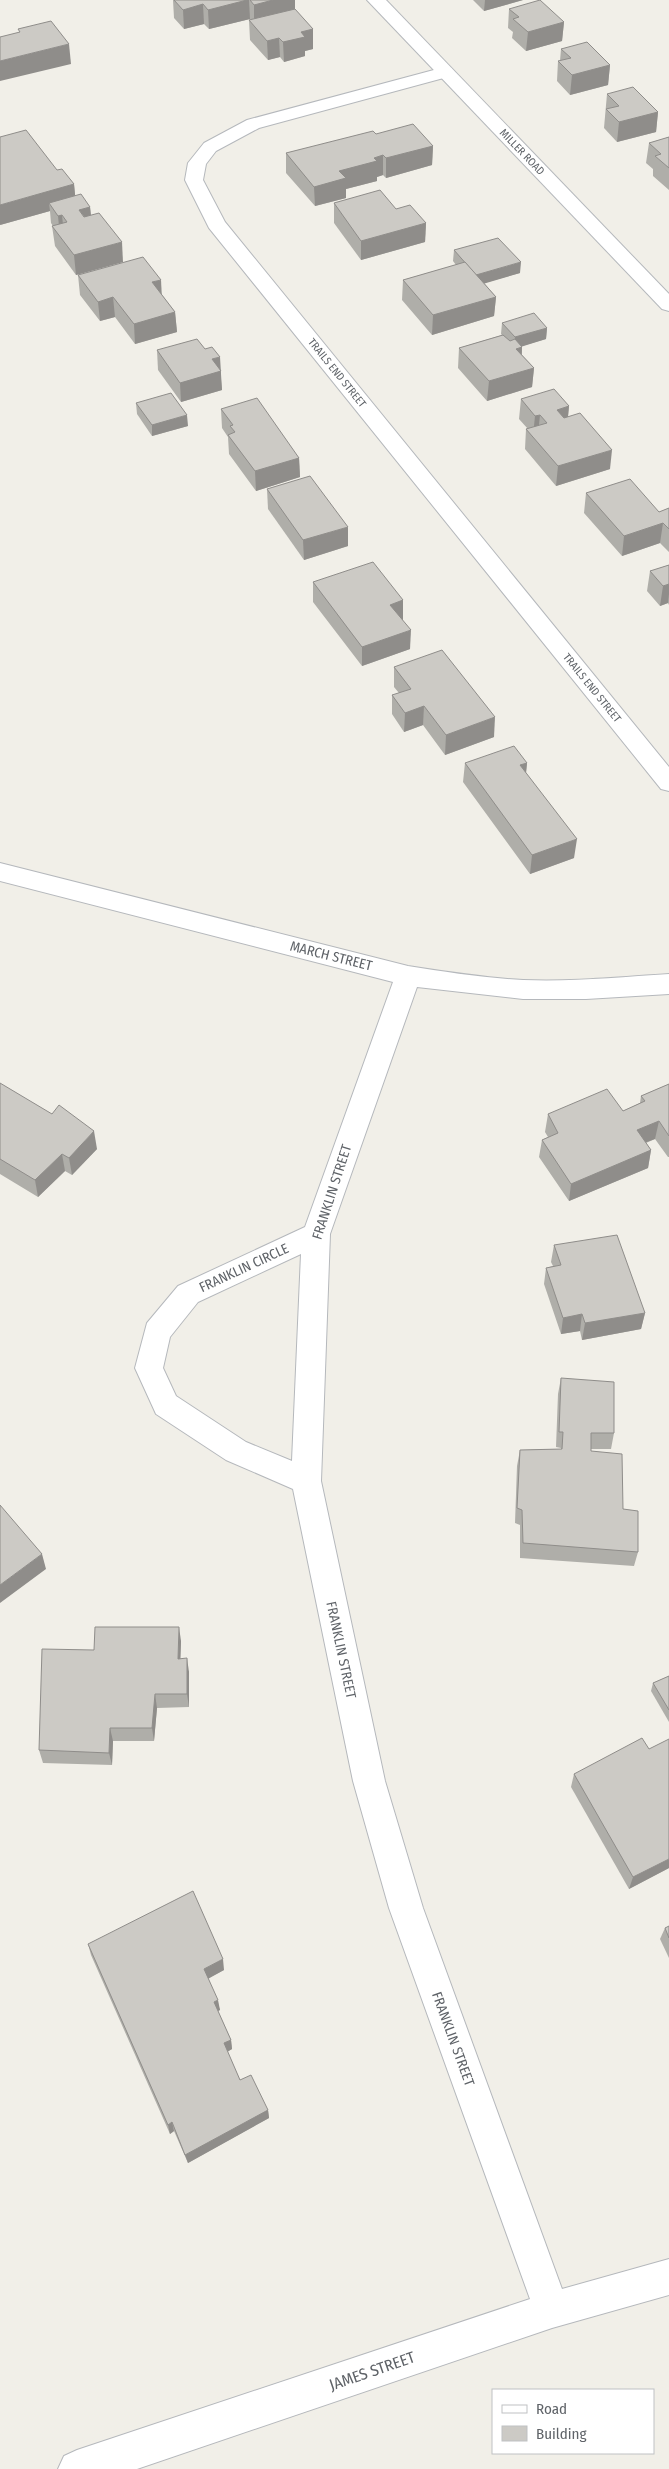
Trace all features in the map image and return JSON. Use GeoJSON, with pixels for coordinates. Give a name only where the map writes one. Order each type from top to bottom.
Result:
{"type":"FeatureCollection","features":[{"type":"Feature","properties":{"kind":"street","name":"MILLER ROAD"},"geometry":{"type":"LineString","coordinates":[[376,0],[669,305]]}},
{"type":"Feature","properties":{"kind":"street","name":"TRAILS END STREET"},"geometry":{"type":"LineString","coordinates":[[445,72],[253,124],[210,147],[197,163],[194,180],[216,224],[669,783]]}},
{"type":"Feature","properties":{"kind":"street","name":"MARCH STREET"},"geometry":{"type":"LineString","coordinates":[[0,872],[408,976],[504,989],[568,990],[669,984]]}},
{"type":"Feature","properties":{"kind":"street","name":"FRANKLIN STREET"},"geometry":{"type":"LineString","coordinates":[[408,976],[316,1234],[306,1481],[369,1780],[397,1880],[552,2310]]}},
{"type":"Feature","properties":{"kind":"street","name":"FRANKLIN CIRCLE"},"geometry":{"type":"LineString","coordinates":[[306,1481],[236,1451],[166,1405],[148,1368],[157,1332],[188,1294],[316,1234]]}},
{"type":"Feature","properties":{"kind":"street","name":"JAMES STREET"},"geometry":{"type":"LineString","coordinates":[[77,2469],[157,2444],[552,2310],[669,2278]]}},
{"type":"Feature","properties":{"kind":"building"},"geometry":{"type":"Polygon","coordinates":[[[174,0],[247,0],[208,10],[203,4],[183,10],[174,0]]]}},
{"type":"Feature","properties":{"kind":"building"},"geometry":{"type":"Polygon","coordinates":[[[250,0],[273,0],[254,5],[250,0]]]}},
{"type":"Feature","properties":{"kind":"building"},"geometry":{"type":"Polygon","coordinates":[[[540,0],[564,22],[528,32],[513,19],[519,17],[509,9],[540,0]]]}},
{"type":"Feature","properties":{"kind":"building"},"geometry":{"type":"Polygon","coordinates":[[[295,9],[313,29],[301,32],[305,37],[283,42],[279,38],[267,41],[249,20],[295,9]]]}},
{"type":"Feature","properties":{"kind":"building"},"geometry":{"type":"Polygon","coordinates":[[[51,21],[69,44],[0,61],[0,37],[20,32],[18,29],[51,21]]]}},
{"type":"Feature","properties":{"kind":"building"},"geometry":{"type":"Polygon","coordinates":[[[587,42],[610,65],[572,75],[558,61],[571,58],[561,49],[587,42]]]}},
{"type":"Feature","properties":{"kind":"building"},"geometry":{"type":"Polygon","coordinates":[[[633,87],[658,112],[619,122],[606,109],[619,106],[607,94],[633,87]]]}},
{"type":"Feature","properties":{"kind":"building"},"geometry":{"type":"Polygon","coordinates":[[[413,124],[433,146],[386,158],[383,155],[374,158],[377,161],[339,171],[346,178],[314,187],[286,153],[373,131],[376,134],[413,124]]]}},
{"type":"Feature","properties":{"kind":"building"},"geometry":{"type":"Polygon","coordinates":[[[26,130],[57,170],[62,169],[74,184],[0,205],[0,137],[26,130]]]}},
{"type":"Feature","properties":{"kind":"building"},"geometry":{"type":"Polygon","coordinates":[[[669,137],[669,168],[655,156],[661,154],[649,143],[669,137]]]}},
{"type":"Feature","properties":{"kind":"building"},"geometry":{"type":"Polygon","coordinates":[[[380,190],[396,209],[410,205],[426,223],[361,241],[334,203],[380,190]]]}},
{"type":"Feature","properties":{"kind":"building"},"geometry":{"type":"Polygon","coordinates":[[[81,194],[90,207],[79,210],[84,217],[99,213],[122,242],[74,255],[52,226],[67,222],[62,215],[58,216],[49,203],[81,194]]]}},
{"type":"Feature","properties":{"kind":"building"},"geometry":{"type":"Polygon","coordinates":[[[498,238],[521,262],[476,275],[454,250],[498,238]]]}},
{"type":"Feature","properties":{"kind":"building"},"geometry":{"type":"Polygon","coordinates":[[[143,257],[161,280],[152,282],[175,312],[134,324],[113,297],[98,302],[78,275],[143,257]]]}},
{"type":"Feature","properties":{"kind":"building"},"geometry":{"type":"Polygon","coordinates":[[[465,262],[496,297],[433,315],[403,280],[465,262]]]}},
{"type":"Feature","properties":{"kind":"building"},"geometry":{"type":"Polygon","coordinates":[[[534,313],[547,328],[515,337],[502,323],[534,313]]]}},
{"type":"Feature","properties":{"kind":"building"},"geometry":{"type":"Polygon","coordinates":[[[503,335],[510,341],[515,339],[522,347],[516,349],[534,368],[489,381],[459,348],[503,335]]]}},
{"type":"Feature","properties":{"kind":"building"},"geometry":{"type":"Polygon","coordinates":[[[197,339],[205,349],[212,347],[220,357],[212,359],[221,371],[180,383],[157,350],[197,339]]]}},
{"type":"Feature","properties":{"kind":"building"},"geometry":{"type":"Polygon","coordinates":[[[554,389],[569,406],[557,410],[564,418],[580,413],[612,450],[558,466],[526,429],[547,423],[540,415],[535,416],[521,399],[554,389]]]}},
{"type":"Feature","properties":{"kind":"building"},"geometry":{"type":"Polygon","coordinates":[[[171,393],[187,415],[152,425],[136,403],[171,393]]]}},
{"type":"Feature","properties":{"kind":"building"},"geometry":{"type":"Polygon","coordinates":[[[257,398],[299,458],[255,471],[228,435],[235,432],[230,426],[233,425],[221,409],[257,398]]]}},
{"type":"Feature","properties":{"kind":"building"},"geometry":{"type":"Polygon","coordinates":[[[310,476],[348,527],[303,540],[267,489],[310,476]]]}},
{"type":"Feature","properties":{"kind":"building"},"geometry":{"type":"Polygon","coordinates":[[[630,479],[659,512],[669,508],[669,529],[663,523],[624,536],[586,493],[630,479]]]}},
{"type":"Feature","properties":{"kind":"building"},"geometry":{"type":"Polygon","coordinates":[[[373,562],[403,600],[390,605],[411,630],[362,647],[313,582],[373,562]]]}},
{"type":"Feature","properties":{"kind":"building"},"geometry":{"type":"Polygon","coordinates":[[[669,565],[669,584],[663,586],[650,571],[669,565]]]}},
{"type":"Feature","properties":{"kind":"building"},"geometry":{"type":"Polygon","coordinates":[[[442,650],[495,717],[446,735],[424,706],[405,713],[392,695],[411,689],[394,667],[442,650]]]}},
{"type":"Feature","properties":{"kind":"building"},"geometry":{"type":"Polygon","coordinates":[[[514,746],[527,763],[520,765],[577,839],[532,855],[465,763],[514,746]]]}},
{"type":"Feature","properties":{"kind":"building"},"geometry":{"type":"Polygon","coordinates":[[[0,1083],[52,1114],[59,1105],[94,1131],[69,1158],[62,1154],[35,1180],[0,1159],[0,1083]]]}},
{"type":"Feature","properties":{"kind":"building"},"geometry":{"type":"Polygon","coordinates":[[[669,1084],[669,1136],[659,1121],[637,1130],[651,1150],[571,1184],[542,1140],[558,1133],[548,1114],[607,1089],[623,1111],[645,1101],[641,1096],[669,1084]]]}},
{"type":"Feature","properties":{"kind":"building"},"geometry":{"type":"Polygon","coordinates":[[[617,1235],[645,1313],[585,1323],[582,1314],[563,1318],[546,1268],[561,1265],[554,1245],[617,1235]]]}},
{"type":"Feature","properties":{"kind":"building"},"geometry":{"type":"Polygon","coordinates":[[[561,1378],[614,1382],[614,1433],[591,1433],[591,1451],[622,1454],[623,1509],[638,1511],[638,1552],[523,1543],[522,1510],[517,1508],[520,1450],[562,1449],[563,1432],[559,1432],[561,1378]]]}},
{"type":"Feature","properties":{"kind":"building"},"geometry":{"type":"Polygon","coordinates":[[[0,1505],[42,1554],[0,1585],[0,1505]]]}},
{"type":"Feature","properties":{"kind":"building"},"geometry":{"type":"Polygon","coordinates":[[[95,1627],[179,1627],[178,1659],[187,1658],[187,1694],[155,1694],[152,1728],[110,1728],[109,1753],[39,1750],[42,1649],[94,1650],[95,1627]]]}},
{"type":"Feature","properties":{"kind":"building"},"geometry":{"type":"Polygon","coordinates":[[[669,1676],[669,1710],[653,1683],[669,1676]]]}},
{"type":"Feature","properties":{"kind":"building"},"geometry":{"type":"Polygon","coordinates":[[[642,1738],[649,1749],[669,1739],[669,1859],[633,1877],[574,1774],[642,1738]]]}},
{"type":"Feature","properties":{"kind":"building"},"geometry":{"type":"Polygon","coordinates":[[[193,1891],[223,1959],[204,1969],[218,2000],[214,2002],[231,2040],[224,2043],[240,2080],[251,2075],[268,2110],[185,2155],[172,2122],[168,2125],[88,1944],[193,1891]]]}},
{"type":"Feature","properties":{"kind":"building"},"geometry":{"type":"Polygon","coordinates":[[[669,1926],[669,1938],[665,1928],[669,1926]]]}}]}
